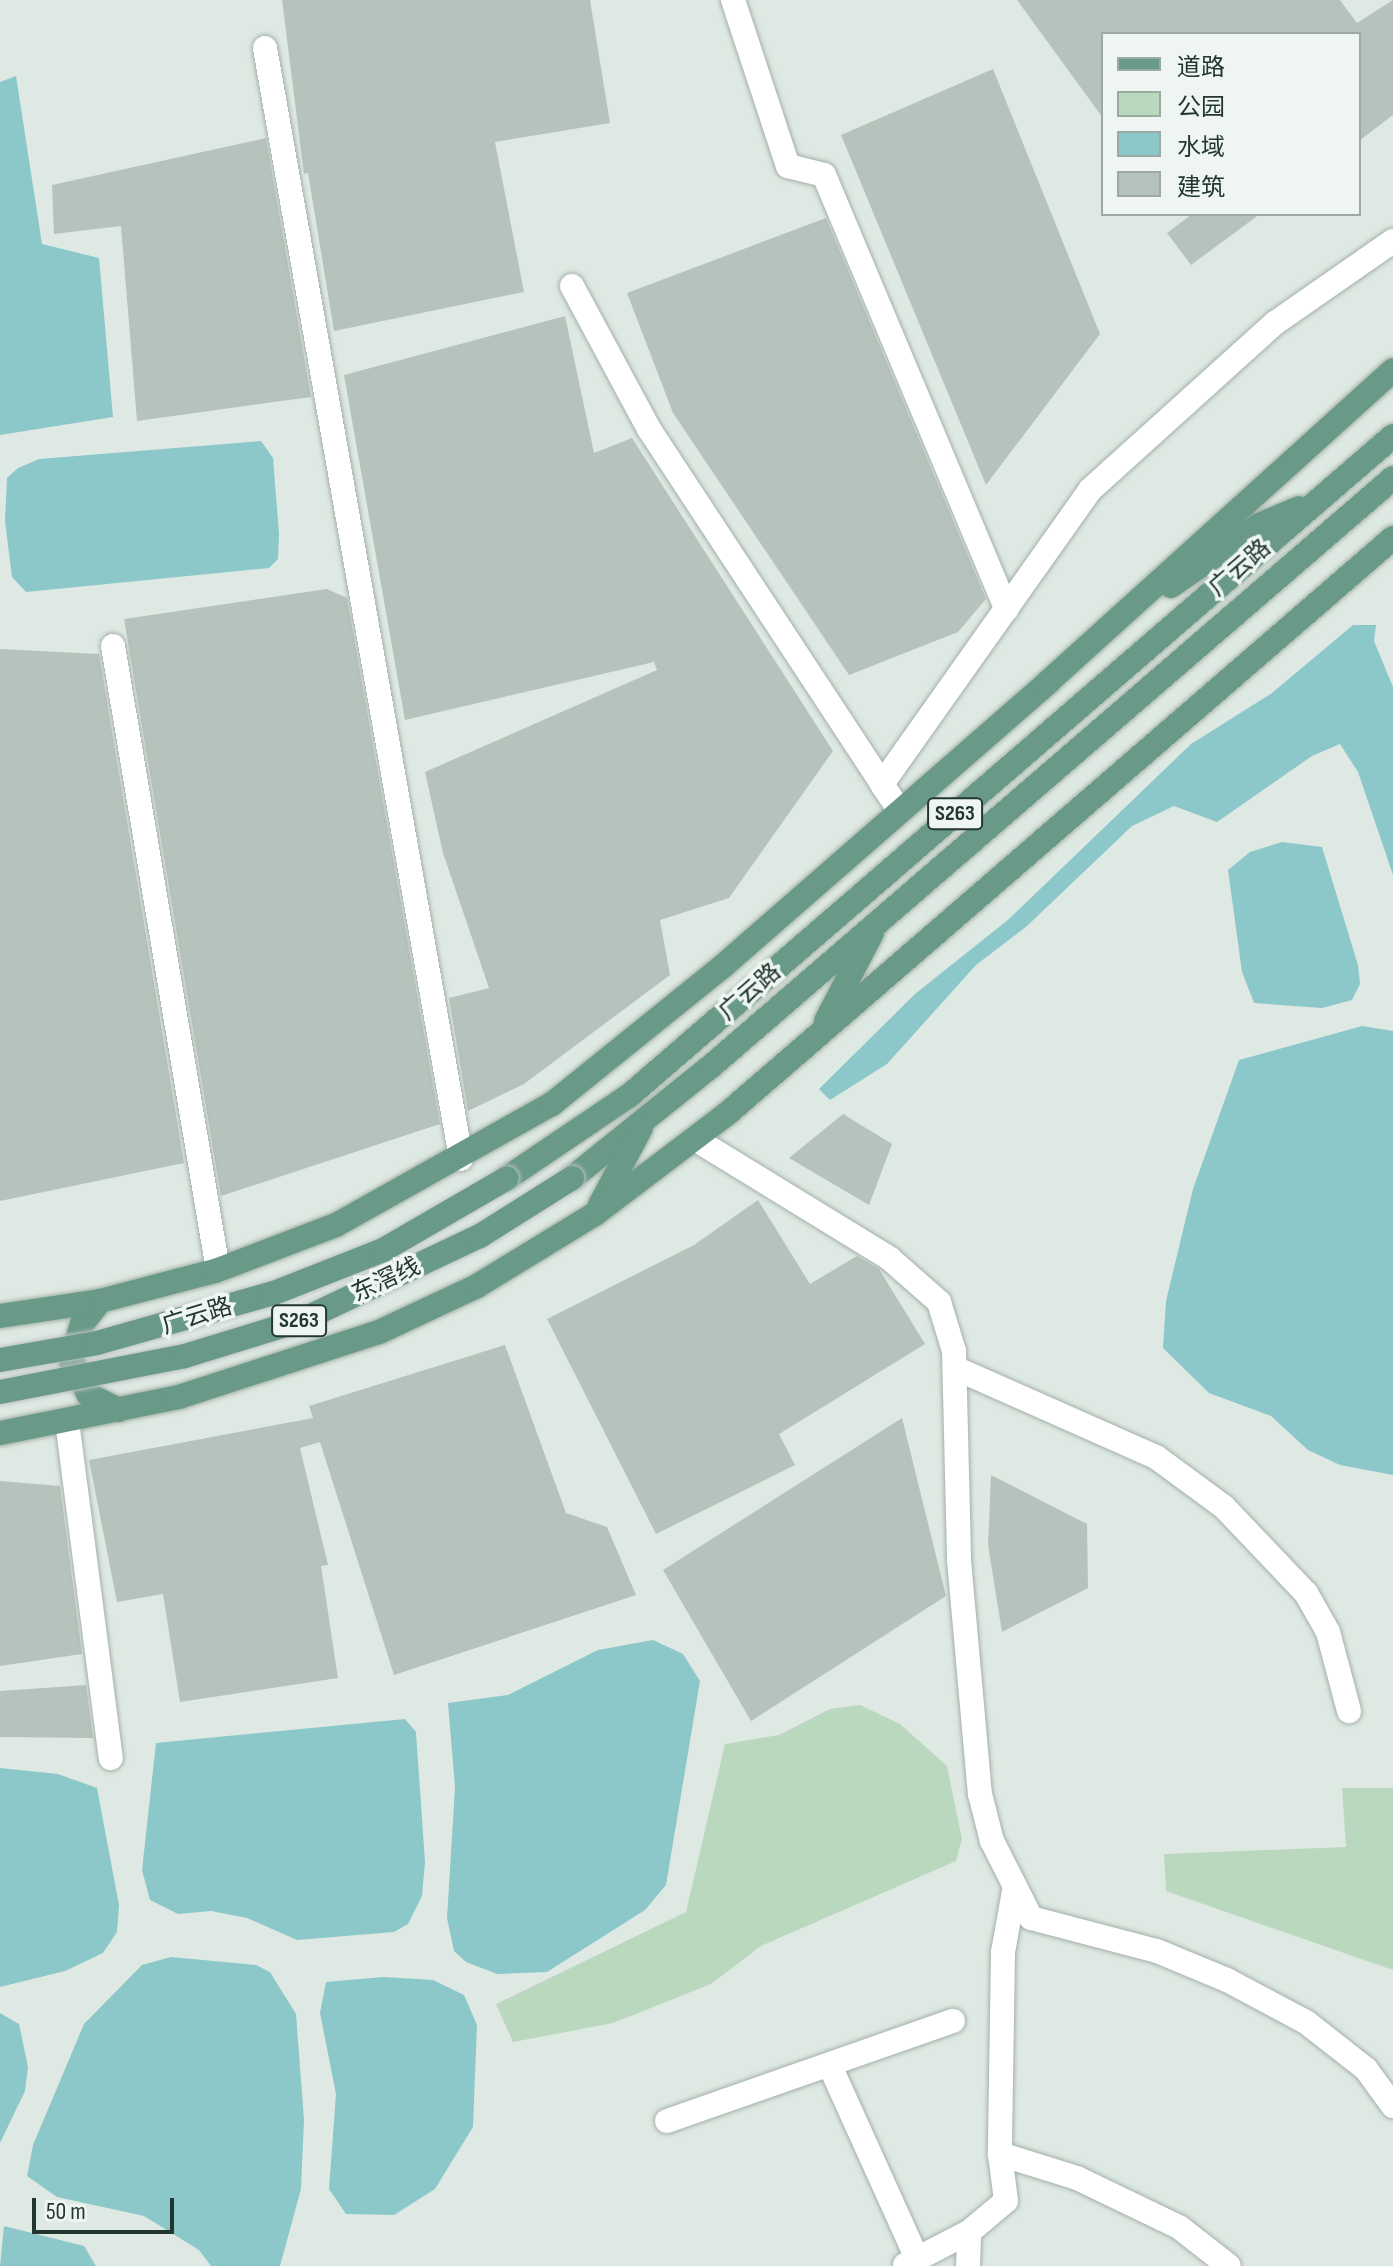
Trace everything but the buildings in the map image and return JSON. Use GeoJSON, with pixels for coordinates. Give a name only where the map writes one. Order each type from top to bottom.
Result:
{"type":"FeatureCollection","features":[{"type":"Feature","properties":{"kind":"main road","name":"S263"},"geometry":{"type":"LineString","coordinates":[[0,1316],[100,1301],[218,1270],[336,1225],[461,1159],[552,1104],[900,811],[1393,370]]}},
{"type":"Feature","properties":{"kind":"main road","name":"广云路"},"geometry":{"type":"LineString","coordinates":[[0,1360],[97,1343],[274,1293],[383,1250],[507,1178],[630,1095],[1393,436]]}},
{"type":"Feature","properties":{"kind":"main road","name":"广云路"},"geometry":{"type":"LineString","coordinates":[[572,1178],[878,923],[1393,478]]}},
{"type":"Feature","properties":{"kind":"main road"},"geometry":{"type":"LineString","coordinates":[[1141,597],[1170,587],[1259,525],[1320,499]]}},
{"type":"Feature","properties":{"kind":"main road","name":"S263"},"geometry":{"type":"LineString","coordinates":[[0,1433],[179,1397],[379,1332],[477,1286],[595,1214],[695,1139],[819,1034],[1393,538]]}},
{"type":"Feature","properties":{"kind":"main road"},"geometry":{"type":"LineString","coordinates":[[819,1034],[878,923]]}},
{"type":"Feature","properties":{"kind":"main road"},"geometry":{"type":"LineString","coordinates":[[595,1214],[646,1119]]}},
{"type":"Feature","properties":{"kind":"main road","name":"东滘线"},"geometry":{"type":"LineString","coordinates":[[0,1392],[185,1356],[302,1320],[480,1236],[572,1178]]}},
{"type":"Feature","properties":{"kind":"main road"},"geometry":{"type":"LineString","coordinates":[[100,1301],[82,1324],[71,1360],[89,1395],[118,1410]]}},
{"type":"Feature","properties":{"kind":"street"},"geometry":{"type":"LineString","coordinates":[[733,0],[788,166],[824,175],[1006,609]]}},
{"type":"Feature","properties":{"kind":"street"},"geometry":{"type":"LineString","coordinates":[[265,48],[461,1159]]}},
{"type":"Feature","properties":{"kind":"street"},"geometry":{"type":"LineString","coordinates":[[882,784],[1090,490],[1275,323],[1393,241]]}},
{"type":"Feature","properties":{"kind":"street"},"geometry":{"type":"LineString","coordinates":[[572,286],[649,429],[900,811]]}},
{"type":"Feature","properties":{"kind":"street"},"geometry":{"type":"LineString","coordinates":[[113,646],[218,1270]]}},
{"type":"Feature","properties":{"kind":"street"},"geometry":{"type":"LineString","coordinates":[[695,1139],[899,1266],[939,1302],[955,1368],[959,1560],[980,1794],[1014,1891],[1031,1918],[1157,1951],[1306,2022],[1366,2069],[1393,2106]]}},
{"type":"Feature","properties":{"kind":"street"},"geometry":{"type":"LineString","coordinates":[[955,1368],[1156,1457],[1224,1507],[1306,1593],[1328,1632],[1349,1711]]}},
{"type":"Feature","properties":{"kind":"street"},"geometry":{"type":"LineString","coordinates":[[67,1421],[111,1758]]}},
{"type":"Feature","properties":{"kind":"street"},"geometry":{"type":"LineString","coordinates":[[831,2068],[909,2261],[969,2232],[1006,2201],[1000,2154],[1003,1952],[1014,1891]]}},
{"type":"Feature","properties":{"kind":"street"},"geometry":{"type":"LineString","coordinates":[[667,2121],[831,2068],[953,2021]]}},
{"type":"Feature","properties":{"kind":"street"},"geometry":{"type":"LineString","coordinates":[[1000,2154],[1077,2178],[1179,2227],[1229,2266]]}},
{"type":"Feature","properties":{"kind":"street"},"geometry":{"type":"LineString","coordinates":[[968,2266],[969,2232]]}},
{"type":"Feature","properties":{"kind":"green space"},"geometry":{"type":"Polygon","coordinates":[[[860,1705],[900,1724],[947,1766],[962,1839],[956,1861],[761,1946],[711,1984],[613,2023],[513,2042],[496,2004],[686,1912],[725,1744],[779,1735],[830,1709],[860,1705]]]}},
{"type":"Feature","properties":{"kind":"green space"},"geometry":{"type":"Polygon","coordinates":[[[1342,1788],[1393,1788],[1393,1970],[1166,1891],[1164,1854],[1346,1847],[1342,1788]]]}},
{"type":"Feature","properties":{"kind":"water"},"geometry":{"type":"Polygon","coordinates":[[[16,76],[42,244],[99,258],[113,417],[0,435],[0,82],[16,76]]]}},
{"type":"Feature","properties":{"kind":"water"},"geometry":{"type":"Polygon","coordinates":[[[261,441],[273,458],[279,534],[278,559],[269,568],[26,592],[12,577],[5,521],[7,478],[18,468],[39,459],[261,441]]]}},
{"type":"Feature","properties":{"kind":"water"},"geometry":{"type":"Polygon","coordinates":[[[1353,625],[1376,625],[1374,641],[1393,687],[1393,875],[1358,772],[1340,744],[1312,756],[1217,822],[1174,806],[1132,826],[1027,926],[976,965],[887,1064],[830,1100],[819,1089],[915,994],[1009,919],[1191,744],[1272,693],[1353,625]]]}},
{"type":"Feature","properties":{"kind":"water"},"geometry":{"type":"Polygon","coordinates":[[[1282,842],[1322,847],[1358,965],[1360,984],[1352,1000],[1322,1008],[1254,1003],[1242,972],[1228,870],[1250,852],[1282,842]]]}},
{"type":"Feature","properties":{"kind":"water"},"geometry":{"type":"Polygon","coordinates":[[[1362,1026],[1393,1031],[1393,1475],[1340,1465],[1308,1450],[1271,1416],[1209,1393],[1163,1348],[1166,1301],[1193,1189],[1239,1060],[1362,1026]]]}},
{"type":"Feature","properties":{"kind":"water"},"geometry":{"type":"Polygon","coordinates":[[[653,1640],[683,1654],[700,1681],[666,1885],[645,1910],[547,1972],[497,1974],[466,1962],[454,1951],[447,1918],[455,1787],[448,1703],[508,1695],[598,1650],[653,1640]]]}},
{"type":"Feature","properties":{"kind":"water"},"geometry":{"type":"Polygon","coordinates":[[[405,1719],[416,1732],[425,1862],[422,1896],[408,1924],[394,1932],[297,1940],[247,1918],[211,1911],[178,1914],[150,1900],[142,1870],[156,1743],[405,1719]]]}},
{"type":"Feature","properties":{"kind":"water"},"geometry":{"type":"Polygon","coordinates":[[[0,1768],[58,1774],[97,1788],[119,1905],[117,1932],[103,1953],[65,1971],[0,1987],[0,1768]]]}},
{"type":"Feature","properties":{"kind":"water"},"geometry":{"type":"Polygon","coordinates":[[[171,1957],[256,1965],[270,1972],[296,2014],[304,2120],[301,2189],[280,2266],[211,2266],[199,2250],[144,2216],[57,2197],[27,2176],[33,2145],[84,2024],[142,1965],[171,1957]]]}},
{"type":"Feature","properties":{"kind":"water"},"geometry":{"type":"Polygon","coordinates":[[[384,1977],[433,1980],[464,1995],[477,2025],[473,2127],[435,2189],[394,2215],[346,2214],[329,2189],[336,2094],[320,2013],[326,1982],[384,1977]]]}},
{"type":"Feature","properties":{"kind":"water"},"geometry":{"type":"Polygon","coordinates":[[[0,2013],[19,2024],[28,2067],[25,2091],[0,2143],[0,2013]]]}},
{"type":"Feature","properties":{"kind":"water"},"geometry":{"type":"Polygon","coordinates":[[[4,2226],[84,2246],[96,2266],[0,2266],[4,2226]]]}}]}
